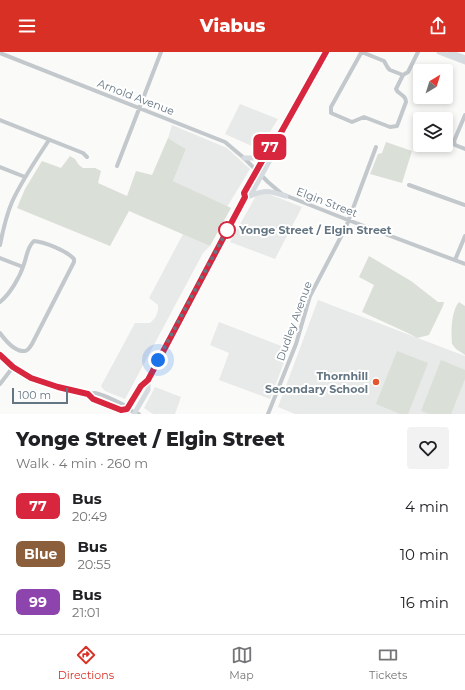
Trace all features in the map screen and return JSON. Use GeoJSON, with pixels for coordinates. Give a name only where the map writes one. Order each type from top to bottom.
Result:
{"type":"FeatureCollection","features":[{"type":"Feature","properties":{"kind":"main road"},"geometry":{"type":"LineString","coordinates":[[248,197],[244,193],[264,156],[270,147],[274,145],[326,52]]}},
{"type":"Feature","properties":{"kind":"main road"},"geometry":{"type":"LineString","coordinates":[[439,52],[465,62]]}},
{"type":"Feature","properties":{"kind":"main road"},"geometry":{"type":"LineString","coordinates":[[450,52],[465,58]]}},
{"type":"Feature","properties":{"kind":"main road"},"geometry":{"type":"LineString","coordinates":[[126,412],[141,386],[148,380],[248,197],[262,176],[275,151],[274,145]]}},
{"type":"Feature","properties":{"kind":"main road"},"geometry":{"type":"LineString","coordinates":[[244,158],[258,158],[264,156]]}},
{"type":"Feature","properties":{"kind":"main road"},"geometry":{"type":"LineString","coordinates":[[248,197],[263,191],[269,191],[286,196]]}},
{"type":"Feature","properties":{"kind":"main road"},"geometry":{"type":"LineString","coordinates":[[136,414],[148,390],[148,380]]}},
{"type":"Feature","properties":{"kind":"street"},"geometry":{"type":"LineString","coordinates":[[117,166],[161,52]]}},
{"type":"Feature","properties":{"kind":"street"},"geometry":{"type":"LineString","coordinates":[[403,75],[390,70],[384,61],[361,53],[331,107],[331,113],[352,122],[364,117],[390,127],[396,127],[406,102],[404,96],[396,89],[403,75],[408,72],[418,52]]}},
{"type":"Feature","properties":{"kind":"street","name":"Arnold Avenue"},"geometry":{"type":"LineString","coordinates":[[0,53],[225,142],[257,170]]}},
{"type":"Feature","properties":{"kind":"street"},"geometry":{"type":"LineString","coordinates":[[465,115],[454,141],[455,146],[465,149]]}},
{"type":"Feature","properties":{"kind":"street"},"geometry":{"type":"LineString","coordinates":[[0,120],[83,153],[87,157]]}},
{"type":"Feature","properties":{"kind":"street"},"geometry":{"type":"LineString","coordinates":[[0,245],[5,221],[12,202],[25,177],[49,140]]}},
{"type":"Feature","properties":{"kind":"street","name":"Dudley Avenue"},"geometry":{"type":"LineString","coordinates":[[268,414],[296,344],[310,296],[346,227],[376,147]]}},
{"type":"Feature","properties":{"kind":"street"},"geometry":{"type":"LineString","coordinates":[[0,167],[25,177]]}},
{"type":"Feature","properties":{"kind":"street","name":"Elgin Street"},"geometry":{"type":"LineString","coordinates":[[257,170],[274,188],[286,196],[465,264]]}},
{"type":"Feature","properties":{"kind":"street"},"geometry":{"type":"LineString","coordinates":[[409,185],[465,205]]}},
{"type":"Feature","properties":{"kind":"street"},"geometry":{"type":"LineString","coordinates":[[455,260],[465,236]]}},
{"type":"Feature","properties":{"kind":"street"},"geometry":{"type":"LineString","coordinates":[[0,302],[15,284],[23,267],[28,249],[34,241],[56,248],[74,259],[74,262],[57,297],[32,344],[27,350],[24,351],[12,346],[0,333]]}},
{"type":"Feature","properties":{"kind":"street"},"geometry":{"type":"LineString","coordinates":[[0,258],[23,267]]}},
{"type":"Feature","properties":{"kind":"street"},"geometry":{"type":"LineString","coordinates":[[0,355],[13,367],[31,378],[63,389],[88,394],[96,393],[124,405],[126,412],[136,414]]}},
{"type":"Feature","properties":{"kind":"street"},"geometry":{"type":"LineString","coordinates":[[0,384],[13,367]]}},
{"type":"Feature","properties":{"kind":"shaded area"},"geometry":{"type":"Polygon","coordinates":[[[240,104],[278,119],[258,151],[254,147],[225,134],[240,104]]]}},
{"type":"Feature","properties":{"kind":"shaded area"},"geometry":{"type":"Polygon","coordinates":[[[172,125],[227,148],[250,169],[227,207],[173,181],[186,149],[168,138],[172,125]]]}},
{"type":"Feature","properties":{"kind":"shaded area"},"geometry":{"type":"Polygon","coordinates":[[[168,138],[186,149],[173,181],[231,208],[210,246],[129,211],[110,246],[17,208],[25,189],[42,161],[61,168],[70,156],[83,168],[95,168],[101,171],[98,183],[127,196],[136,171],[152,175],[168,138]]]}},
{"type":"Feature","properties":{"kind":"shaded area"},"geometry":{"type":"Polygon","coordinates":[[[386,142],[412,151],[402,183],[370,174],[378,154],[382,153],[386,142]]]}},
{"type":"Feature","properties":{"kind":"shaded area"},"geometry":{"type":"Polygon","coordinates":[[[266,193],[302,207],[275,259],[230,242],[257,194],[266,193]]]}},
{"type":"Feature","properties":{"kind":"shaded area"},"geometry":{"type":"Polygon","coordinates":[[[183,234],[210,246],[203,253],[125,399],[105,391],[101,386],[135,323],[150,323],[155,318],[158,311],[158,305],[149,298],[183,234]]]}},
{"type":"Feature","properties":{"kind":"shaded area"},"geometry":{"type":"Polygon","coordinates":[[[369,256],[411,281],[438,302],[444,302],[429,335],[417,338],[362,312],[374,285],[359,277],[369,256]]]}},
{"type":"Feature","properties":{"kind":"shaded area","name":"Thornhill Secondary School"},"geometry":{"type":"Polygon","coordinates":[[[318,300],[465,356],[465,414],[295,414],[278,407],[318,300]]]}},
{"type":"Feature","properties":{"kind":"shaded area"},"geometry":{"type":"Polygon","coordinates":[[[459,302],[465,306],[465,355],[456,349],[452,344],[453,316],[459,302]]]}},
{"type":"Feature","properties":{"kind":"shaded area"},"geometry":{"type":"Polygon","coordinates":[[[219,322],[289,349],[270,399],[219,380],[229,353],[210,345],[219,322]]]}},
{"type":"Feature","properties":{"kind":"shaded area"},"geometry":{"type":"Polygon","coordinates":[[[397,351],[428,363],[408,414],[400,414],[376,404],[397,351]]]}},
{"type":"Feature","properties":{"kind":"shaded area"},"geometry":{"type":"Polygon","coordinates":[[[441,360],[465,370],[465,379],[451,414],[429,414],[421,411],[441,360]]]}},
{"type":"Feature","properties":{"kind":"shaded area"},"geometry":{"type":"Polygon","coordinates":[[[155,387],[181,397],[175,414],[153,414],[144,408],[155,387]]]}},
{"type":"Feature","properties":{"kind":"bus line","name":"77"},"geometry":{"type":"LineString","coordinates":[[0,355],[13,367],[31,378],[58,387],[88,394],[93,399],[121,410],[127,409],[141,386],[148,380],[245,197],[244,193],[270,147],[274,145],[326,52]]}},
{"type":"Feature","properties":{"kind":"place","name":"Yonge Street / Elgin Street"},"geometry":{"type":"Point","coordinates":[227,230]}},
{"type":"Feature","properties":{"kind":"place","name":"Thornhill Secondary School"},"geometry":{"type":"Point","coordinates":[376,382]}},
{"type":"Feature","properties":{"kind":"route"},"geometry":{"type":"LineString","coordinates":[[158,360],[227,230]]}}]}
